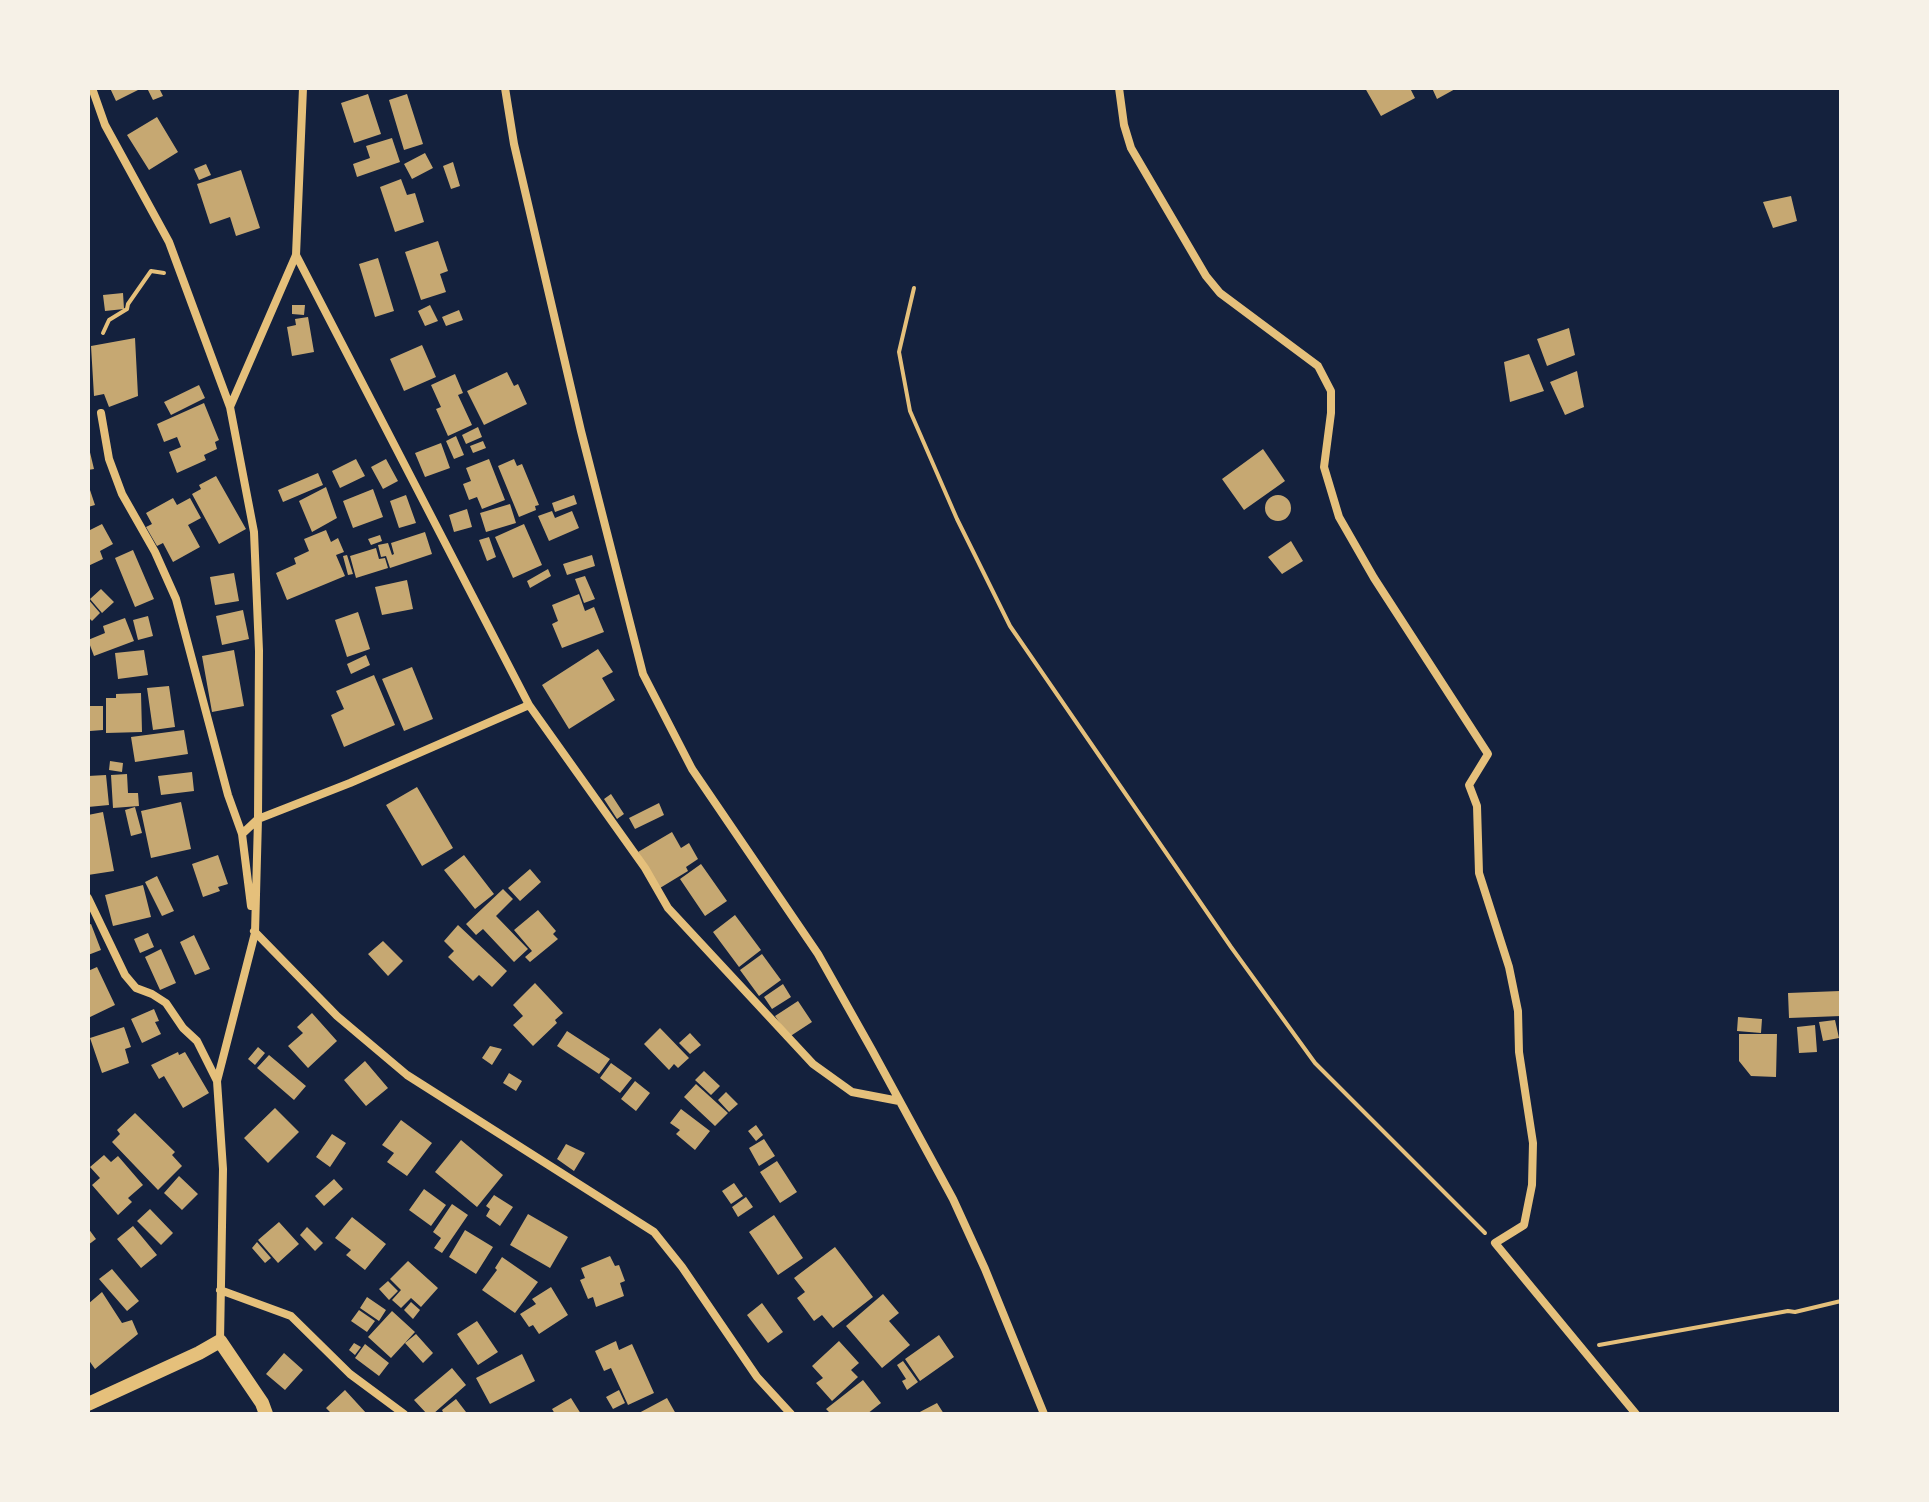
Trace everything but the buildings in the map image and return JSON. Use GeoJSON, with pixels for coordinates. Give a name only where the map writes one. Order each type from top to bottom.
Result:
{"type":"FeatureCollection","features":[{"type":"Feature","properties":{"kind":"street"},"geometry":{"type":"LineString","coordinates":[[92,88],[105,125],[169,242],[230,407],[254,532],[259,651],[255,933],[217,1081],[223,1169],[220,1341],[262,1403],[266,1414]]}},
{"type":"Feature","properties":{"kind":"street"},"geometry":{"type":"LineString","coordinates":[[230,407],[296,255],[303,88]]}},
{"type":"Feature","properties":{"kind":"street"},"geometry":{"type":"LineString","coordinates":[[505,88],[514,144],[581,431],[643,674],[692,769],[818,954],[953,1199],[1044,1414]]}},
{"type":"Feature","properties":{"kind":"street"},"geometry":{"type":"LineString","coordinates":[[1119,88],[1131,148],[1206,276],[1220,293],[1318,366],[1331,391],[1324,467],[1339,517],[1374,578],[1488,754],[1469,785],[1477,806],[1479,873],[1509,967],[1518,1011],[1519,1052],[1533,1143],[1532,1185],[1524,1225],[1495,1243],[1636,1414]]}},
{"type":"Feature","properties":{"kind":"street"},"geometry":{"type":"LineString","coordinates":[[296,255],[529,705],[645,868],[668,908],[813,1064],[852,1092],[899,1101]]}},
{"type":"Feature","properties":{"kind":"street"},"geometry":{"type":"LineString","coordinates":[[101,413],[109,459],[122,494],[155,552],[176,599],[228,795],[242,834],[255,933],[337,1016],[407,1075],[654,1232],[682,1267],[757,1377],[791,1414]]}},
{"type":"Feature","properties":{"kind":"street"},"geometry":{"type":"LineString","coordinates":[[242,834],[258,819],[350,783],[529,705]]}},
{"type":"Feature","properties":{"kind":"street"},"geometry":{"type":"LineString","coordinates":[[88,898],[125,975],[136,988],[166,1003],[183,1028],[197,1041],[217,1081]]}},
{"type":"Feature","properties":{"kind":"street"},"geometry":{"type":"LineString","coordinates":[[220,1290],[291,1316],[350,1374],[404,1414]]}},
{"type":"Feature","properties":{"kind":"street"},"geometry":{"type":"LineString","coordinates":[[88,1404],[220,1341]]}},
{"type":"Feature","properties":{"kind":"path"},"geometry":{"type":"LineString","coordinates":[[103,333],[109,320],[127,309],[151,271],[168,274],[176,263]]}},
{"type":"Feature","properties":{"kind":"path"},"geometry":{"type":"LineString","coordinates":[[914,288],[899,352],[910,411],[957,519],[1010,626],[1231,947],[1315,1063],[1495,1243]]}},
{"type":"Feature","properties":{"kind":"path"},"geometry":{"type":"LineString","coordinates":[[1581,1349],[1627,1338],[1795,1312],[1841,1301]]}}]}
